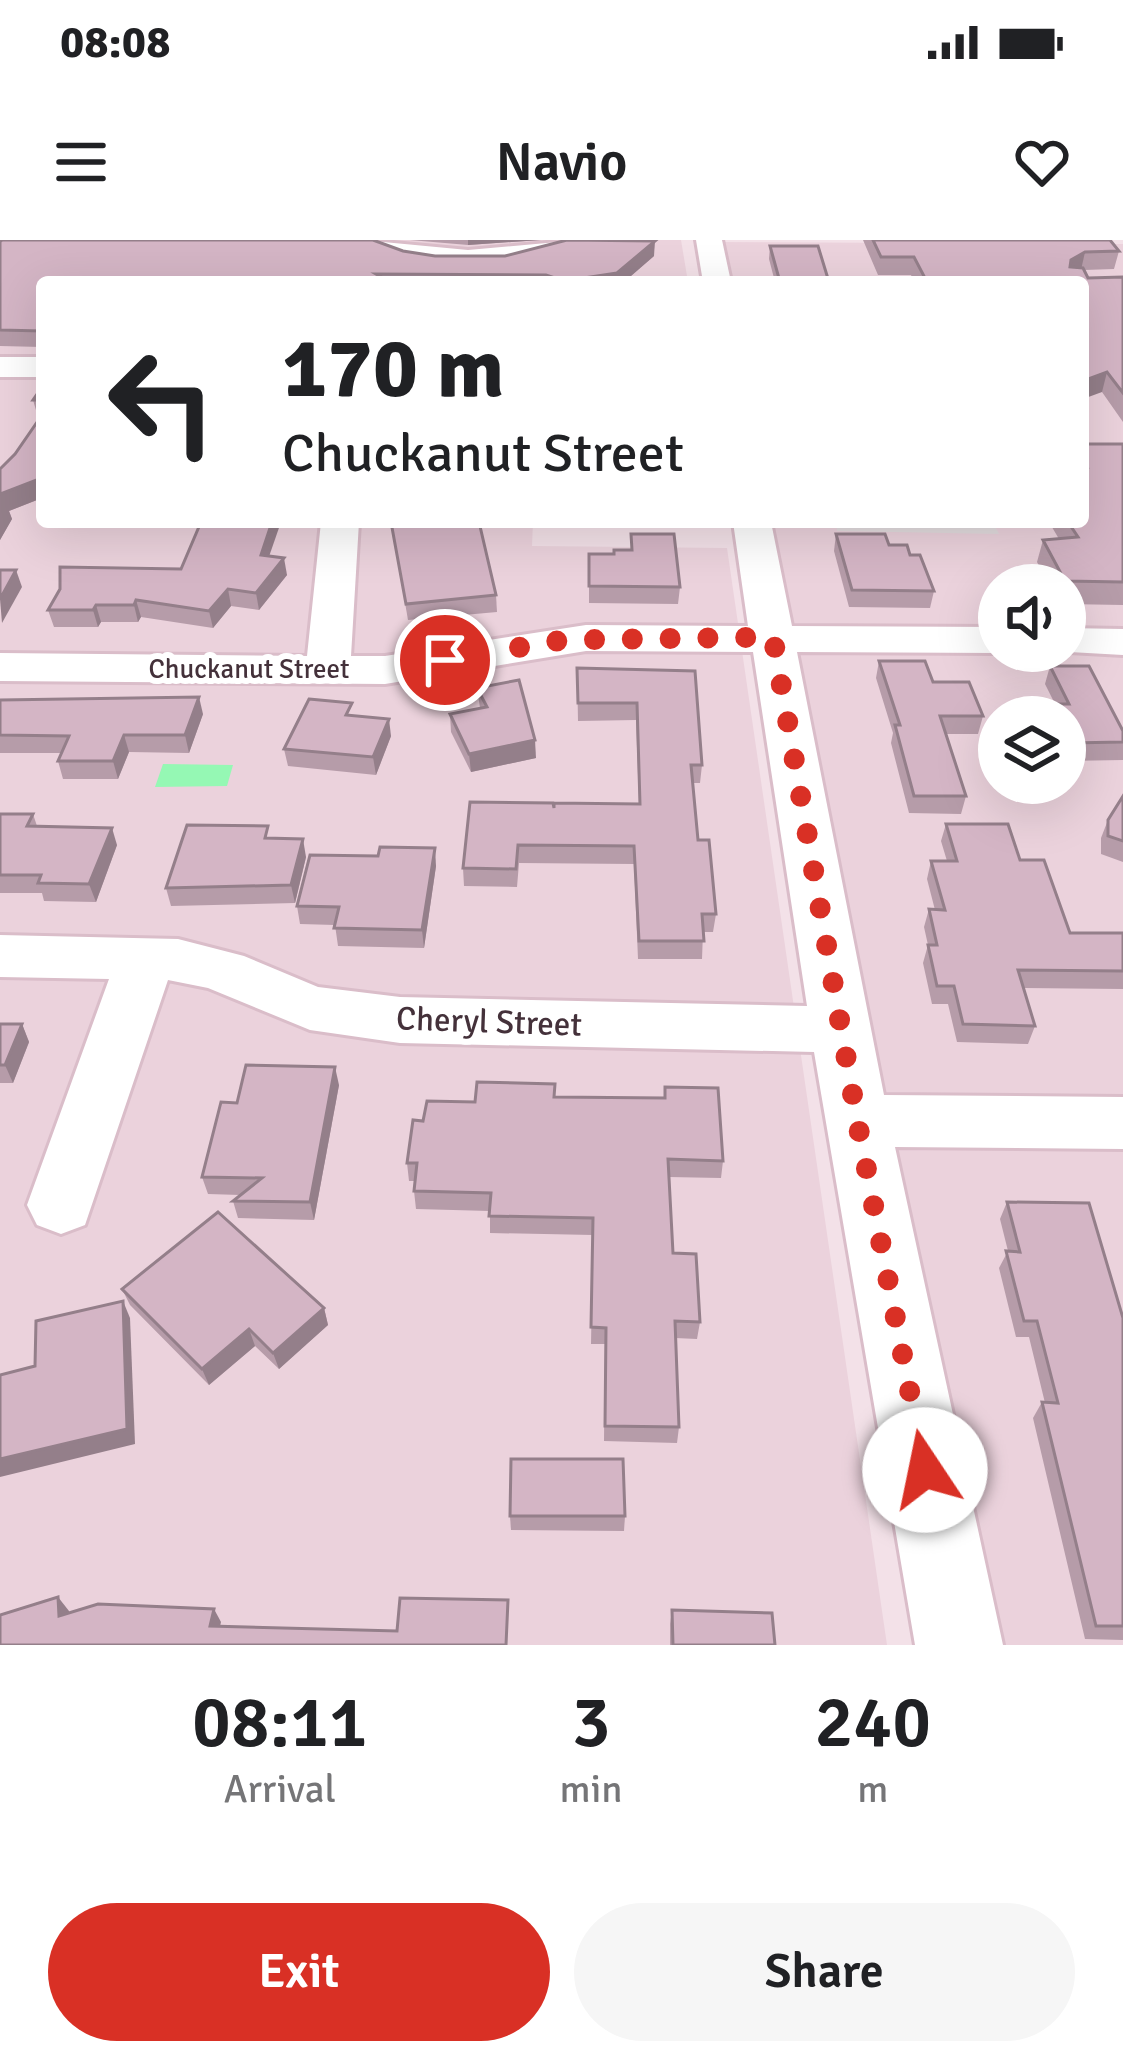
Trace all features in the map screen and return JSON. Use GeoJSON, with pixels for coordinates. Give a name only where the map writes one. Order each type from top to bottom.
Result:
{"type":"FeatureCollection","features":[{"type":"Feature","properties":{"kind":"street"},"geometry":{"type":"LineString","coordinates":[[375,240],[392,252],[500,260],[548,253],[567,240]]}},
{"type":"Feature","properties":{"kind":"street"},"geometry":{"type":"LineString","coordinates":[[709,240],[716,276]]}},
{"type":"Feature","properties":{"kind":"street"},"geometry":{"type":"LineString","coordinates":[[0,395],[22,367]]}},
{"type":"Feature","properties":{"kind":"street"},"geometry":{"type":"LineString","coordinates":[[328,670],[336,615],[334,555],[339,528]]}},
{"type":"Feature","properties":{"kind":"street"},"geometry":{"type":"LineString","coordinates":[[753,528],[857,1120],[959,1645]]}},
{"type":"Feature","properties":{"kind":"street","name":"Chuckanut Street"},"geometry":{"type":"LineString","coordinates":[[0,667],[404,668],[563,640],[978,640]]}},
{"type":"Feature","properties":{"kind":"street"},"geometry":{"type":"LineString","coordinates":[[1086,641],[1123,642]]}},
{"type":"Feature","properties":{"kind":"street","name":"Cheryl Street"},"geometry":{"type":"LineString","coordinates":[[0,956],[146,958],[202,965],[310,1008],[400,1020],[842,1030]]}},
{"type":"Feature","properties":{"kind":"street"},"geometry":{"type":"LineString","coordinates":[[61,1204],[146,958]]}},
{"type":"Feature","properties":{"kind":"street"},"geometry":{"type":"LineString","coordinates":[[857,1120],[1123,1123]]}},
{"type":"Feature","properties":{"kind":"shaded area"},"geometry":{"type":"Polygon","coordinates":[[[0,240],[681,240],[687,276],[36,276],[36,528],[533,528],[532,546],[727,548],[887,1645],[0,1645],[0,240]]]}},
{"type":"Feature","properties":{"kind":"shaded area"},"geometry":{"type":"Polygon","coordinates":[[[709,242],[1123,244],[1123,1645],[962,1645],[761,528],[1089,528],[1089,276],[715,276],[709,242]]]}},
{"type":"Feature","properties":{"kind":"shaded area"},"geometry":{"type":"Polygon","coordinates":[[[996,528],[999,534],[837,531],[996,528]]]}},
{"type":"Feature","properties":{"kind":"shaded area"},"geometry":{"type":"Polygon","coordinates":[[[163,764],[233,765],[227,786],[155,787],[163,764]]]}},
{"type":"Feature","properties":{"kind":"building"},"geometry":{"type":"Polygon","coordinates":[[[373,240],[435,256],[505,256],[567,240],[655,241],[617,273],[597,276],[36,276],[36,331],[0,330],[0,242],[373,240]]]}},
{"type":"Feature","properties":{"kind":"building"},"geometry":{"type":"Polygon","coordinates":[[[873,240],[1110,240],[1119,251],[1085,252],[1071,260],[1070,267],[1083,268],[1087,276],[924,276],[914,257],[881,257],[873,240]]]}},
{"type":"Feature","properties":{"kind":"building"},"geometry":{"type":"Polygon","coordinates":[[[770,246],[818,246],[827,276],[778,276],[770,246]]]}},
{"type":"Feature","properties":{"kind":"building"},"geometry":{"type":"Polygon","coordinates":[[[1123,277],[1123,393],[1107,372],[1089,379],[1089,278],[1123,277]]]}},
{"type":"Feature","properties":{"kind":"building"},"geometry":{"type":"Polygon","coordinates":[[[36,424],[36,480],[0,494],[0,469],[36,424]]]}},
{"type":"Feature","properties":{"kind":"building"},"geometry":{"type":"Polygon","coordinates":[[[1089,444],[1123,444],[1123,582],[1086,581],[1086,564],[1056,564],[1043,540],[1078,537],[1072,528],[1089,528],[1089,444]]]}},
{"type":"Feature","properties":{"kind":"building"},"geometry":{"type":"Polygon","coordinates":[[[198,528],[270,528],[261,555],[284,558],[256,593],[228,589],[209,611],[136,600],[134,605],[96,605],[93,610],[48,610],[60,589],[60,567],[181,569],[198,528]]]}},
{"type":"Feature","properties":{"kind":"building"},"geometry":{"type":"Polygon","coordinates":[[[392,528],[480,528],[496,595],[406,604],[392,528]]]}},
{"type":"Feature","properties":{"kind":"building"},"geometry":{"type":"Polygon","coordinates":[[[631,534],[674,534],[680,587],[589,586],[589,554],[632,550],[631,534]]]}},
{"type":"Feature","properties":{"kind":"building"},"geometry":{"type":"Polygon","coordinates":[[[836,534],[885,534],[889,545],[907,545],[910,555],[920,555],[934,591],[852,590],[836,534]]]}},
{"type":"Feature","properties":{"kind":"building"},"geometry":{"type":"Polygon","coordinates":[[[0,570],[16,570],[0,599],[0,570]]]}},
{"type":"Feature","properties":{"kind":"building"},"geometry":{"type":"Polygon","coordinates":[[[879,661],[925,661],[933,682],[969,682],[978,716],[940,716],[966,796],[914,796],[895,725],[900,725],[879,661]]]}},
{"type":"Feature","properties":{"kind":"building"},"geometry":{"type":"Polygon","coordinates":[[[1089,666],[1123,731],[1123,742],[1086,743],[1086,696],[1065,696],[1053,672],[1086,672],[1089,666]]]}},
{"type":"Feature","properties":{"kind":"building"},"geometry":{"type":"Polygon","coordinates":[[[577,668],[695,671],[702,765],[691,765],[698,840],[709,840],[716,914],[702,914],[704,941],[639,941],[634,846],[518,845],[516,869],[463,868],[470,802],[553,803],[554,808],[554,803],[640,804],[637,703],[578,703],[577,668]]]}},
{"type":"Feature","properties":{"kind":"building"},"geometry":{"type":"Polygon","coordinates":[[[519,680],[535,740],[469,754],[450,714],[487,707],[477,688],[519,680]]]}},
{"type":"Feature","properties":{"kind":"building"},"geometry":{"type":"Polygon","coordinates":[[[199,697],[185,735],[124,735],[113,761],[58,761],[69,736],[0,735],[0,700],[199,697]]]}},
{"type":"Feature","properties":{"kind":"building"},"geometry":{"type":"Polygon","coordinates":[[[309,699],[352,703],[346,715],[389,719],[373,757],[284,749],[309,699]]]}},
{"type":"Feature","properties":{"kind":"building"},"geometry":{"type":"Polygon","coordinates":[[[1123,796],[1123,841],[1108,836],[1108,820],[1123,796]]]}},
{"type":"Feature","properties":{"kind":"building"},"geometry":{"type":"Polygon","coordinates":[[[0,814],[33,814],[27,826],[112,828],[89,884],[38,883],[41,875],[0,875],[0,814]]]}},
{"type":"Feature","properties":{"kind":"building"},"geometry":{"type":"Polygon","coordinates":[[[946,824],[1008,824],[1020,860],[1044,860],[1070,933],[1123,933],[1123,971],[1018,970],[1035,1026],[963,1024],[954,986],[937,986],[928,945],[937,945],[929,909],[945,910],[931,861],[957,861],[946,824]]]}},
{"type":"Feature","properties":{"kind":"building"},"geometry":{"type":"Polygon","coordinates":[[[187,825],[268,826],[265,838],[303,839],[291,885],[166,888],[187,825]]]}},
{"type":"Feature","properties":{"kind":"building"},"geometry":{"type":"Polygon","coordinates":[[[380,847],[435,848],[422,930],[334,928],[339,907],[297,906],[310,855],[378,856],[380,847]]]}},
{"type":"Feature","properties":{"kind":"building"},"geometry":{"type":"Polygon","coordinates":[[[0,1024],[22,1024],[5,1065],[0,1065],[0,1024]]]}},
{"type":"Feature","properties":{"kind":"building"},"geometry":{"type":"Polygon","coordinates":[[[246,1065],[335,1067],[310,1202],[233,1201],[262,1178],[202,1177],[221,1102],[237,1103],[246,1065]]]}},
{"type":"Feature","properties":{"kind":"building"},"geometry":{"type":"Polygon","coordinates":[[[477,1082],[555,1084],[554,1097],[665,1098],[665,1087],[718,1088],[723,1161],[668,1159],[673,1253],[696,1254],[700,1322],[675,1321],[679,1427],[605,1426],[606,1328],[591,1327],[593,1218],[489,1216],[491,1193],[414,1191],[417,1163],[407,1163],[413,1120],[423,1121],[427,1101],[475,1102],[477,1082]]]}},
{"type":"Feature","properties":{"kind":"building"},"geometry":{"type":"Polygon","coordinates":[[[1007,1202],[1089,1203],[1123,1318],[1123,1626],[1096,1626],[1042,1402],[1058,1403],[1037,1321],[1024,1321],[1006,1251],[1020,1252],[1007,1202]]]}},
{"type":"Feature","properties":{"kind":"building"},"geometry":{"type":"Polygon","coordinates":[[[218,1212],[324,1308],[273,1353],[249,1329],[202,1369],[122,1289],[218,1212]]]}},
{"type":"Feature","properties":{"kind":"building"},"geometry":{"type":"Polygon","coordinates":[[[123,1301],[127,1429],[0,1459],[0,1375],[35,1366],[36,1321],[123,1301]]]}},
{"type":"Feature","properties":{"kind":"building"},"geometry":{"type":"Polygon","coordinates":[[[511,1459],[623,1459],[625,1516],[510,1516],[511,1459]]]}},
{"type":"Feature","properties":{"kind":"building"},"geometry":{"type":"Polygon","coordinates":[[[58,1597],[59,1616],[98,1604],[214,1609],[210,1626],[397,1631],[400,1598],[508,1600],[506,1645],[0,1645],[0,1615],[58,1597]]]}},
{"type":"Feature","properties":{"kind":"building"},"geometry":{"type":"Polygon","coordinates":[[[672,1610],[772,1613],[775,1645],[673,1645],[672,1610]]]}},
{"type":"Feature","properties":{"kind":"route"},"geometry":{"type":"LineString","coordinates":[[445,660],[563,640],[773,637],[857,1120],[925,1470]]}}]}
